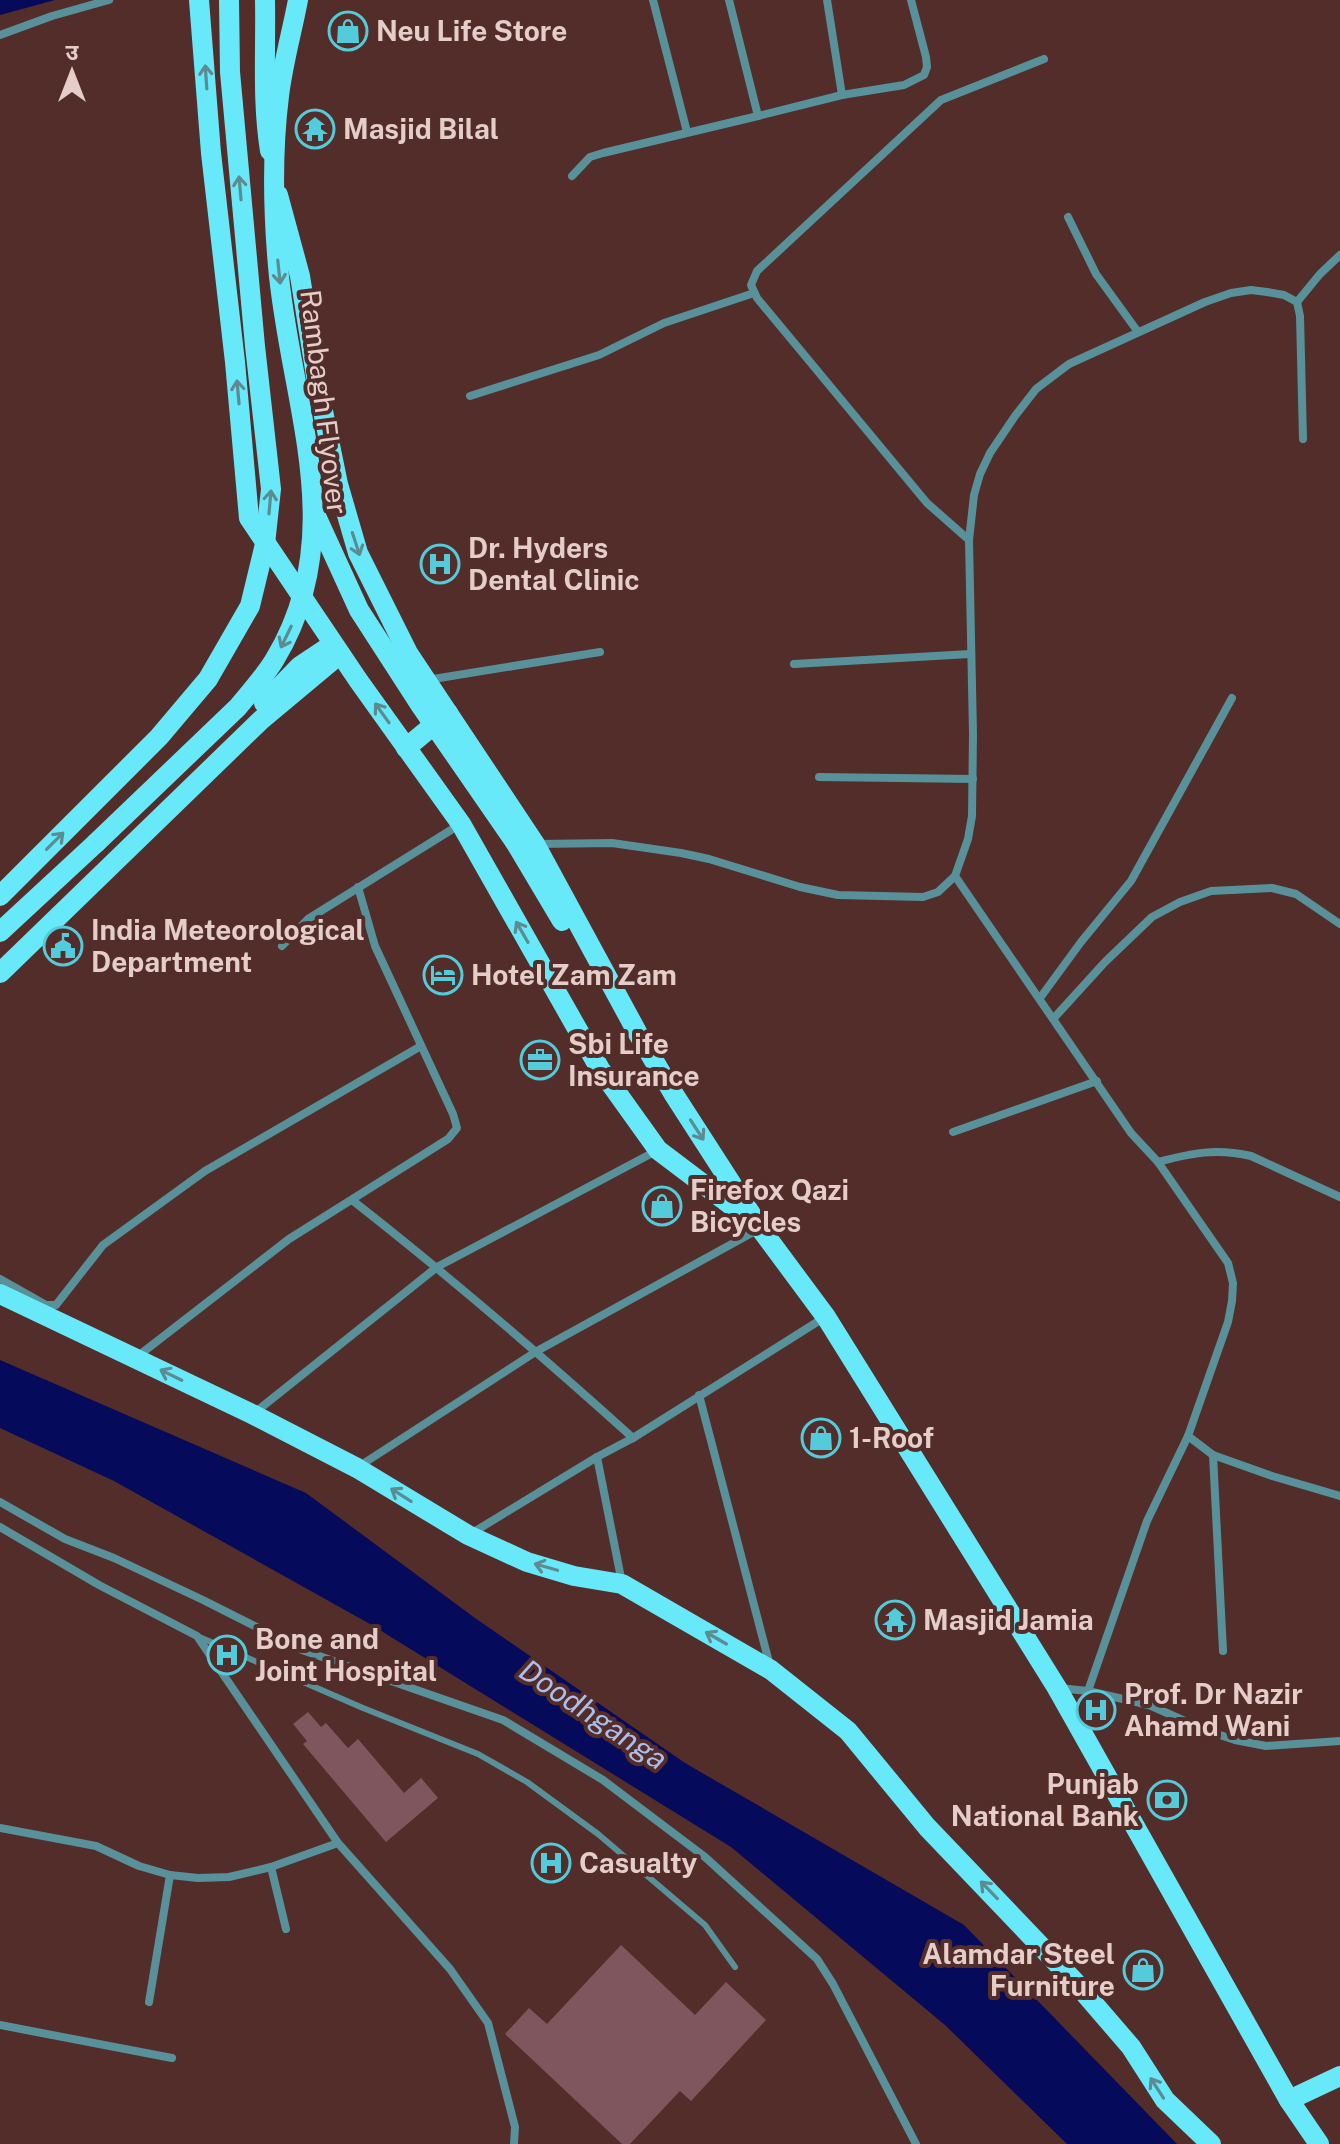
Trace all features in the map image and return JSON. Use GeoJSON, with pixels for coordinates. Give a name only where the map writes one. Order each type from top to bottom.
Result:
{"type":"FeatureCollection","features":[{"type":"Feature","properties":{"kind":"main road"},"geometry":{"type":"LineString","coordinates":[[199,0],[211,153],[249,518],[461,824],[600,1069],[658,1150],[760,1228]]}},
{"type":"Feature","properties":{"kind":"main road"},"geometry":{"type":"LineString","coordinates":[[0,896],[159,737],[208,679],[250,606],[265,544],[271,489],[234,126],[229,0]]}},
{"type":"Feature","properties":{"kind":"main road"},"geometry":{"type":"LineString","coordinates":[[265,0],[267,129],[279,200],[300,276],[338,484],[358,553],[408,653],[448,713],[525,843],[567,930],[641,1065],[649,1078],[673,1093],[760,1228],[826,1317],[1057,1688],[1289,2100],[1319,2144]]}},
{"type":"Feature","properties":{"kind":"main road","name":"Rambagh Flyover"},"geometry":{"type":"LineString","coordinates":[[0,932],[238,707],[276,658],[302,601],[308,577],[314,513],[306,439],[278,270],[273,171],[279,94],[298,0]]}},
{"type":"Feature","properties":{"kind":"main road"},"geometry":{"type":"LineString","coordinates":[[314,513],[359,610],[421,706],[525,843]]}},
{"type":"Feature","properties":{"kind":"main road"},"geometry":{"type":"LineString","coordinates":[[0,961],[300,666],[337,649]]}},
{"type":"Feature","properties":{"kind":"main road"},"geometry":{"type":"LineString","coordinates":[[0,973],[337,649]]}},
{"type":"Feature","properties":{"kind":"main road"},"geometry":{"type":"LineString","coordinates":[[406,748],[448,713]]}},
{"type":"Feature","properties":{"kind":"main road"},"geometry":{"type":"LineString","coordinates":[[0,1294],[252,1414],[357,1468],[468,1535],[527,1562],[574,1576],[622,1584],[771,1670],[848,1731],[927,1827],[1000,1902],[1131,2047],[1165,2100],[1211,2144]]}},
{"type":"Feature","properties":{"kind":"main road"},"geometry":{"type":"LineString","coordinates":[[1289,2100],[1340,2076]]}},
{"type":"Feature","properties":{"kind":"street"},"geometry":{"type":"LineString","coordinates":[[0,35],[109,0]]}},
{"type":"Feature","properties":{"kind":"street"},"geometry":{"type":"LineString","coordinates":[[653,0],[687,132]]}},
{"type":"Feature","properties":{"kind":"street"},"geometry":{"type":"LineString","coordinates":[[729,0],[758,116]]}},
{"type":"Feature","properties":{"kind":"street"},"geometry":{"type":"LineString","coordinates":[[827,0],[842,95]]}},
{"type":"Feature","properties":{"kind":"street"},"geometry":{"type":"LineString","coordinates":[[572,176],[590,157],[842,95],[904,85],[924,75],[926,57],[911,0]]}},
{"type":"Feature","properties":{"kind":"street"},"geometry":{"type":"LineString","coordinates":[[969,540],[927,503],[754,293],[751,285],[757,271],[941,100],[1044,59]]}},
{"type":"Feature","properties":{"kind":"street"},"geometry":{"type":"LineString","coordinates":[[1068,217],[1096,274],[1138,332]]}},
{"type":"Feature","properties":{"kind":"street"},"geometry":{"type":"LineString","coordinates":[[1303,439],[1297,302],[1340,255]]}},
{"type":"Feature","properties":{"kind":"street"},"geometry":{"type":"LineString","coordinates":[[525,843],[612,843],[681,853],[838,895],[923,897],[938,892],[955,876],[968,839],[972,816],[969,540],[974,495],[980,474],[998,441],[1036,389],[1069,364],[1231,293],[1251,290],[1267,292],[1284,295],[1297,302]]}},
{"type":"Feature","properties":{"kind":"street"},"geometry":{"type":"LineString","coordinates":[[470,396],[599,355],[664,323],[754,293]]}},
{"type":"Feature","properties":{"kind":"street"},"geometry":{"type":"LineString","coordinates":[[426,681],[600,652]]}},
{"type":"Feature","properties":{"kind":"street"},"geometry":{"type":"LineString","coordinates":[[794,664],[970,654]]}},
{"type":"Feature","properties":{"kind":"street"},"geometry":{"type":"LineString","coordinates":[[1040,998],[1131,881],[1232,698]]}},
{"type":"Feature","properties":{"kind":"street"},"geometry":{"type":"LineString","coordinates":[[819,777],[973,779]]}},
{"type":"Feature","properties":{"kind":"street"},"geometry":{"type":"LineString","coordinates":[[282,946],[308,919],[461,824]]}},
{"type":"Feature","properties":{"kind":"street"},"geometry":{"type":"LineString","coordinates":[[955,876],[1131,1133],[1158,1162],[1228,1263],[1233,1283],[1228,1322],[1188,1436],[1147,1521],[1088,1691]]}},
{"type":"Feature","properties":{"kind":"street"},"geometry":{"type":"LineString","coordinates":[[135,1358],[289,1239],[448,1139],[457,1128],[375,946],[358,887]]}},
{"type":"Feature","properties":{"kind":"street"},"geometry":{"type":"LineString","coordinates":[[1054,1018],[1152,917],[1180,902],[1211,891],[1272,888],[1296,894],[1340,924]]}},
{"type":"Feature","properties":{"kind":"street"},"geometry":{"type":"LineString","coordinates":[[0,1279],[46,1305],[56,1305],[103,1245],[205,1171],[421,1046]]}},
{"type":"Feature","properties":{"kind":"street"},"geometry":{"type":"LineString","coordinates":[[953,1132],[1097,1081]]}},
{"type":"Feature","properties":{"kind":"street"},"geometry":{"type":"LineString","coordinates":[[252,1414],[437,1267],[658,1150]]}},
{"type":"Feature","properties":{"kind":"street"},"geometry":{"type":"LineString","coordinates":[[1158,1162],[1196,1152],[1236,1152],[1340,1197]]}},
{"type":"Feature","properties":{"kind":"street"},"geometry":{"type":"LineString","coordinates":[[352,1200],[537,1351],[633,1438]]}},
{"type":"Feature","properties":{"kind":"street"},"geometry":{"type":"LineString","coordinates":[[357,1468],[537,1351],[760,1228]]}},
{"type":"Feature","properties":{"kind":"street"},"geometry":{"type":"LineString","coordinates":[[468,1535],[633,1438],[826,1317]]}},
{"type":"Feature","properties":{"kind":"street"},"geometry":{"type":"LineString","coordinates":[[699,1395],[771,1670]]}},
{"type":"Feature","properties":{"kind":"street"},"geometry":{"type":"LineString","coordinates":[[1188,1436],[1213,1455],[1340,1496]]}},
{"type":"Feature","properties":{"kind":"street"},"geometry":{"type":"LineString","coordinates":[[1213,1455],[1223,1651]]}},
{"type":"Feature","properties":{"kind":"street"},"geometry":{"type":"LineString","coordinates":[[597,1457],[622,1584]]}},
{"type":"Feature","properties":{"kind":"street"},"geometry":{"type":"LineString","coordinates":[[0,1502],[65,1539],[114,1558],[302,1650],[503,1720],[603,1780],[705,1857],[817,1959],[916,2144]]}},
{"type":"Feature","properties":{"kind":"street"},"geometry":{"type":"LineString","coordinates":[[0,1527],[99,1585],[197,1636],[338,1843],[450,1969],[488,2023],[515,2127],[514,2144]]}},
{"type":"Feature","properties":{"kind":"street"},"geometry":{"type":"LineString","coordinates":[[1057,1688],[1088,1691],[1149,1705],[1205,1730],[1266,1746],[1340,1741]]}},
{"type":"Feature","properties":{"kind":"street"},"geometry":{"type":"LineString","coordinates":[[0,1828],[96,1846],[139,1866],[170,1875],[198,1878],[229,1877],[271,1867],[338,1843]]}},
{"type":"Feature","properties":{"kind":"street"},"geometry":{"type":"LineString","coordinates":[[271,1867],[286,1929]]}},
{"type":"Feature","properties":{"kind":"street"},"geometry":{"type":"LineString","coordinates":[[149,2002],[170,1875]]}},
{"type":"Feature","properties":{"kind":"street"},"geometry":{"type":"LineString","coordinates":[[0,2025],[172,2058]]}},
{"type":"Feature","properties":{"kind":"lane"},"geometry":{"type":"LineString","coordinates":[[197,1636],[478,1754],[527,1782],[598,1834],[705,1925],[735,1967]]}},
{"type":"Feature","properties":{"kind":"water"},"geometry":{"type":"Polygon","coordinates":[[[0,0],[55,0],[0,15],[0,0]]]}},
{"type":"Feature","properties":{"kind":"water","name":"Doodhganga"},"geometry":{"type":"Polygon","coordinates":[[[0,1360],[306,1493],[475,1618],[685,1763],[964,1925],[1177,2144],[1067,2144],[945,2025],[731,1847],[370,1624],[114,1481],[0,1428],[0,1360]]]}},
{"type":"Feature","properties":{"kind":"building"},"geometry":{"type":"Polygon","coordinates":[[[308,1712],[321,1727],[326,1723],[348,1748],[358,1739],[404,1793],[421,1778],[438,1798],[386,1842],[303,1744],[307,1741],[293,1724],[308,1712]]]}},
{"type":"Feature","properties":{"kind":"building"},"geometry":{"type":"Polygon","coordinates":[[[621,1945],[695,2015],[726,1982],[766,2020],[691,2101],[680,2091],[630,2144],[622,2144],[505,2034],[529,2008],[547,2024],[621,1945]]]}},
{"type":"Feature","properties":{"kind":"place","name":"Neu Life Store"},"geometry":{"type":"Point","coordinates":[348,31]}},
{"type":"Feature","properties":{"kind":"place","name":"Masjid Bilal"},"geometry":{"type":"Point","coordinates":[315,129]}},
{"type":"Feature","properties":{"kind":"place","name":"Dr. Hyders Dental Clinic"},"geometry":{"type":"Point","coordinates":[440,564]}},
{"type":"Feature","properties":{"kind":"place","name":"India Meteorological Department"},"geometry":{"type":"Point","coordinates":[63,946]}},
{"type":"Feature","properties":{"kind":"place","name":"Hotel Zam Zam"},"geometry":{"type":"Point","coordinates":[443,975]}},
{"type":"Feature","properties":{"kind":"place","name":"Sbi Life Insurance"},"geometry":{"type":"Point","coordinates":[540,1060]}},
{"type":"Feature","properties":{"kind":"place","name":"Firefox Qazi Bicycles"},"geometry":{"type":"Point","coordinates":[662,1206]}},
{"type":"Feature","properties":{"kind":"place","name":"1-Roof"},"geometry":{"type":"Point","coordinates":[821,1438]}},
{"type":"Feature","properties":{"kind":"place","name":"Masjid Jamia"},"geometry":{"type":"Point","coordinates":[895,1620]}},
{"type":"Feature","properties":{"kind":"place","name":"Bone and Joint Hospital"},"geometry":{"type":"Point","coordinates":[227,1655]}},
{"type":"Feature","properties":{"kind":"place","name":"Prof. Dr Nazir Ahamd Wani"},"geometry":{"type":"Point","coordinates":[1096,1710]}},
{"type":"Feature","properties":{"kind":"place","name":"Punjab National Bank"},"geometry":{"type":"Point","coordinates":[1167,1800]}},
{"type":"Feature","properties":{"kind":"place","name":"Casualty"},"geometry":{"type":"Point","coordinates":[551,1863]}},
{"type":"Feature","properties":{"kind":"place","name":"Alamdar Steel Furniture"},"geometry":{"type":"Point","coordinates":[1143,1970]}}]}
